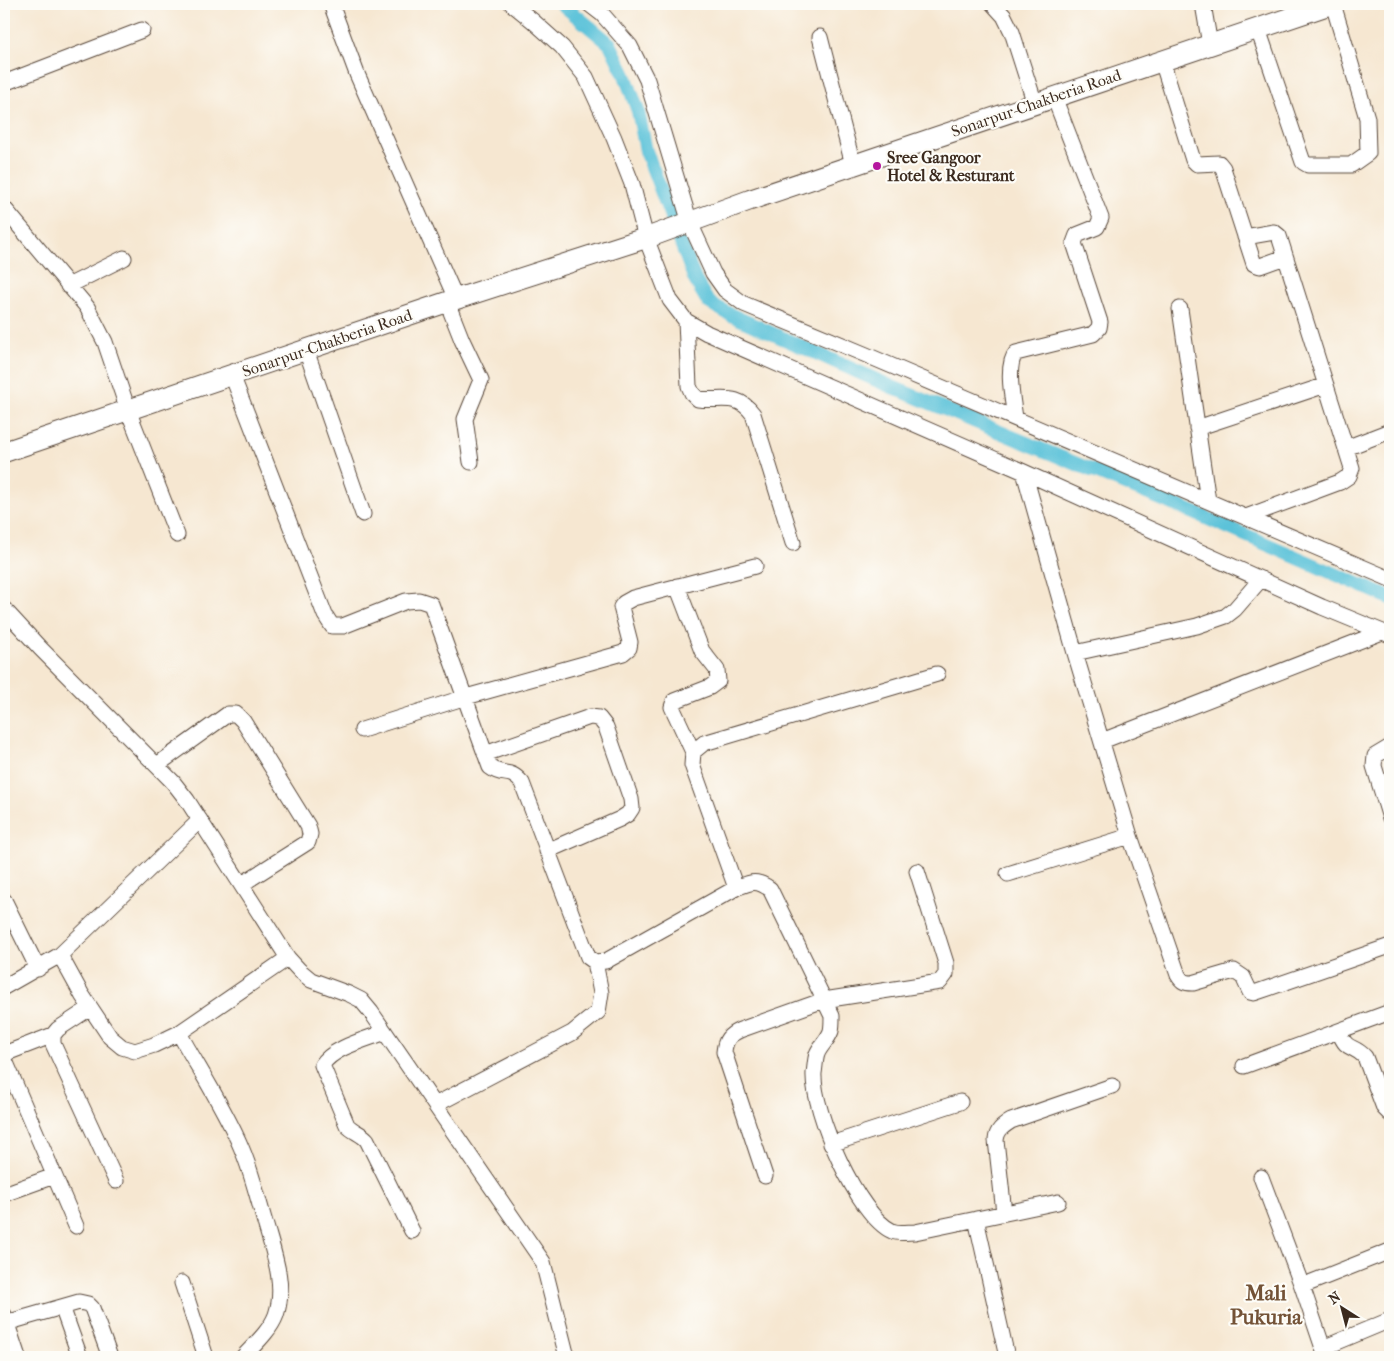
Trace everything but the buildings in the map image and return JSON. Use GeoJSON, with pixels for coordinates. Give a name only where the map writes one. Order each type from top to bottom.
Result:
{"type":"FeatureCollection","features":[{"type":"Feature","properties":{"kind":"main road","name":"Sonarpur-Chakberia Road"},"geometry":{"type":"LineString","coordinates":[[4,452],[452,301],[649,237],[750,200],[1332,4]]}},
{"type":"Feature","properties":{"kind":"street"},"geometry":{"type":"LineString","coordinates":[[330,4],[357,74],[452,301],[462,340],[481,380],[465,419],[470,462]]}},
{"type":"Feature","properties":{"kind":"street"},"geometry":{"type":"LineString","coordinates":[[512,4],[534,20],[562,47],[586,78],[614,138],[632,184],[670,300],[686,320],[707,333],[1386,634]]}},
{"type":"Feature","properties":{"kind":"street"},"geometry":{"type":"LineString","coordinates":[[589,4],[602,14],[630,46],[647,80],[688,223],[713,273],[725,290],[744,304],[1390,579]]}},
{"type":"Feature","properties":{"kind":"street"},"geometry":{"type":"LineString","coordinates":[[993,4],[1004,16],[1012,32],[1035,104]]}},
{"type":"Feature","properties":{"kind":"street"},"geometry":{"type":"LineString","coordinates":[[1203,4],[1210,45]]}},
{"type":"Feature","properties":{"kind":"street"},"geometry":{"type":"LineString","coordinates":[[1258,29],[1303,162],[1308,165],[1350,165],[1368,153],[1366,118],[1332,4]]}},
{"type":"Feature","properties":{"kind":"street"},"geometry":{"type":"LineString","coordinates":[[4,83],[142,30]]}},
{"type":"Feature","properties":{"kind":"street"},"geometry":{"type":"LineString","coordinates":[[820,37],[853,165]]}},
{"type":"Feature","properties":{"kind":"street"},"geometry":{"type":"LineString","coordinates":[[1162,61],[1193,160],[1197,164],[1218,163],[1223,168],[1254,264],[1260,266],[1285,257]]}},
{"type":"Feature","properties":{"kind":"street"},"geometry":{"type":"LineString","coordinates":[[1014,418],[1010,367],[1012,358],[1016,353],[1093,334],[1099,328],[1100,322],[1074,243],[1077,235],[1097,227],[1101,218],[1054,98]]}},
{"type":"Feature","properties":{"kind":"street"},"geometry":{"type":"LineString","coordinates":[[4,208],[86,307],[101,334],[128,410],[177,535]]}},
{"type":"Feature","properties":{"kind":"street"},"geometry":{"type":"LineString","coordinates":[[1245,237],[1274,232],[1279,236],[1352,468],[1349,476],[1340,482],[1246,517]]}},
{"type":"Feature","properties":{"kind":"street"},"geometry":{"type":"LineString","coordinates":[[68,286],[124,258]]}},
{"type":"Feature","properties":{"kind":"street"},"geometry":{"type":"LineString","coordinates":[[1180,309],[1208,501]]}},
{"type":"Feature","properties":{"kind":"street"},"geometry":{"type":"LineString","coordinates":[[686,320],[689,386],[692,393],[698,399],[735,399],[748,406],[753,414],[793,543]]}},
{"type":"Feature","properties":{"kind":"street"},"geometry":{"type":"LineString","coordinates":[[306,350],[363,514]]}},
{"type":"Feature","properties":{"kind":"street"},"geometry":{"type":"LineString","coordinates":[[232,375],[325,614],[332,626],[343,626],[406,602],[419,600],[432,604],[490,767],[497,773],[507,773],[516,776],[522,783],[588,957],[595,962],[606,961],[736,888],[750,882],[761,882],[770,889],[832,1016],[831,1032],[817,1054],[814,1074],[816,1096],[831,1144],[849,1179],[880,1224],[894,1233],[915,1232],[1058,1202]]}},
{"type":"Feature","properties":{"kind":"street"},"geometry":{"type":"LineString","coordinates":[[1198,428],[1326,385]]}},
{"type":"Feature","properties":{"kind":"street"},"geometry":{"type":"LineString","coordinates":[[1346,448],[1390,431]]}},
{"type":"Feature","properties":{"kind":"street"},"geometry":{"type":"LineString","coordinates":[[1024,472],[1075,654],[1130,836],[1178,975],[1186,983],[1234,972],[1243,977],[1250,992],[1254,993],[1390,946]]}},
{"type":"Feature","properties":{"kind":"street"},"geometry":{"type":"LineString","coordinates":[[362,730],[466,697],[623,653],[629,648],[630,642],[621,607],[624,603],[633,598],[755,566]]}},
{"type":"Feature","properties":{"kind":"street"},"geometry":{"type":"LineString","coordinates":[[1075,654],[1197,626],[1226,616],[1235,609],[1261,580]]}},
{"type":"Feature","properties":{"kind":"street"},"geometry":{"type":"LineString","coordinates":[[678,586],[702,651],[717,670],[718,681],[710,687],[674,701],[672,707],[693,752],[692,765],[736,888]]}},
{"type":"Feature","properties":{"kind":"street"},"geometry":{"type":"LineString","coordinates":[[4,609],[178,788],[242,884],[288,958],[298,970],[311,980],[361,1000],[543,1262],[567,1357]]}},
{"type":"Feature","properties":{"kind":"street"},"geometry":{"type":"LineString","coordinates":[[1102,741],[1386,634]]}},
{"type":"Feature","properties":{"kind":"street"},"geometry":{"type":"LineString","coordinates":[[693,752],[704,743],[937,674]]}},
{"type":"Feature","properties":{"kind":"street"},"geometry":{"type":"LineString","coordinates":[[157,765],[228,714],[236,714],[243,722],[308,826],[310,834],[308,842],[242,884]]}},
{"type":"Feature","properties":{"kind":"street"},"geometry":{"type":"LineString","coordinates":[[485,754],[590,717],[599,718],[606,727],[631,799],[632,808],[628,814],[620,819],[548,851]]}},
{"type":"Feature","properties":{"kind":"street"},"geometry":{"type":"LineString","coordinates":[[1390,748],[1375,756],[1374,766],[1390,818]]}},
{"type":"Feature","properties":{"kind":"street"},"geometry":{"type":"LineString","coordinates":[[4,987],[60,955],[200,820]]}},
{"type":"Feature","properties":{"kind":"street"},"geometry":{"type":"LineString","coordinates":[[1008,874],[1130,836]]}},
{"type":"Feature","properties":{"kind":"street"},"geometry":{"type":"LineString","coordinates":[[765,1176],[724,1052],[725,1043],[730,1035],[740,1030],[824,1000],[940,982],[946,974],[946,964],[917,871]]}},
{"type":"Feature","properties":{"kind":"street"},"geometry":{"type":"LineString","coordinates":[[4,900],[38,969]]}},
{"type":"Feature","properties":{"kind":"street"},"geometry":{"type":"LineString","coordinates":[[60,955],[90,1008],[110,1037],[122,1047],[135,1051],[154,1045],[179,1033],[288,958]]}},
{"type":"Feature","properties":{"kind":"street"},"geometry":{"type":"LineString","coordinates":[[435,1105],[572,1033],[598,1012],[601,993],[595,962]]}},
{"type":"Feature","properties":{"kind":"street"},"geometry":{"type":"LineString","coordinates":[[76,1226],[4,1056],[53,1036],[58,1029],[90,1008]]}},
{"type":"Feature","properties":{"kind":"street"},"geometry":{"type":"LineString","coordinates":[[1244,1066],[1390,1012]]}},
{"type":"Feature","properties":{"kind":"street"},"geometry":{"type":"LineString","coordinates":[[1339,1031],[1343,1042],[1365,1057],[1384,1108],[1390,1114]]}},
{"type":"Feature","properties":{"kind":"street"},"geometry":{"type":"LineString","coordinates":[[384,1032],[334,1052],[322,1064],[348,1125],[352,1131],[363,1135],[368,1140],[412,1231]]}},
{"type":"Feature","properties":{"kind":"street"},"geometry":{"type":"LineString","coordinates":[[179,1033],[241,1148],[276,1258],[280,1282],[276,1316],[267,1330],[243,1357]]}},
{"type":"Feature","properties":{"kind":"street"},"geometry":{"type":"LineString","coordinates":[[53,1036],[53,1044],[116,1181]]}},
{"type":"Feature","properties":{"kind":"street"},"geometry":{"type":"LineString","coordinates":[[1004,1213],[996,1140],[997,1134],[1002,1127],[1011,1121],[1112,1086]]}},
{"type":"Feature","properties":{"kind":"street"},"geometry":{"type":"LineString","coordinates":[[831,1144],[960,1102]]}},
{"type":"Feature","properties":{"kind":"street"},"geometry":{"type":"LineString","coordinates":[[4,1194],[54,1176]]}},
{"type":"Feature","properties":{"kind":"street"},"geometry":{"type":"LineString","coordinates":[[1260,1177],[1302,1286],[1324,1352],[1390,1320]]}},
{"type":"Feature","properties":{"kind":"street"},"geometry":{"type":"LineString","coordinates":[[976,1219],[1007,1357]]}},
{"type":"Feature","properties":{"kind":"street"},"geometry":{"type":"LineString","coordinates":[[1302,1286],[1390,1251]]}},
{"type":"Feature","properties":{"kind":"street"},"geometry":{"type":"LineString","coordinates":[[182,1283],[206,1357]]}},
{"type":"Feature","properties":{"kind":"street"},"geometry":{"type":"LineString","coordinates":[[18,1357],[5,1319],[79,1302],[88,1304],[92,1308],[110,1357]]}},
{"type":"Feature","properties":{"kind":"street"},"geometry":{"type":"LineString","coordinates":[[62,1307],[80,1357]]}},
{"type":"Feature","properties":{"kind":"waterway"},"geometry":{"type":"LineString","coordinates":[[562,4],[610,44],[625,75],[638,111],[646,151],[695,280],[708,302],[731,315],[892,387],[1197,514],[1390,598]]}},
{"type":"Feature","properties":{"kind":"place","name":"Sree Gangoor Hotel & Resturant"},"geometry":{"type":"Point","coordinates":[877,166]}},
{"type":"Feature","properties":{"kind":"district","name":"Mali Pukuria"},"geometry":{"type":"Point","coordinates":[1266,1305]}}]}
